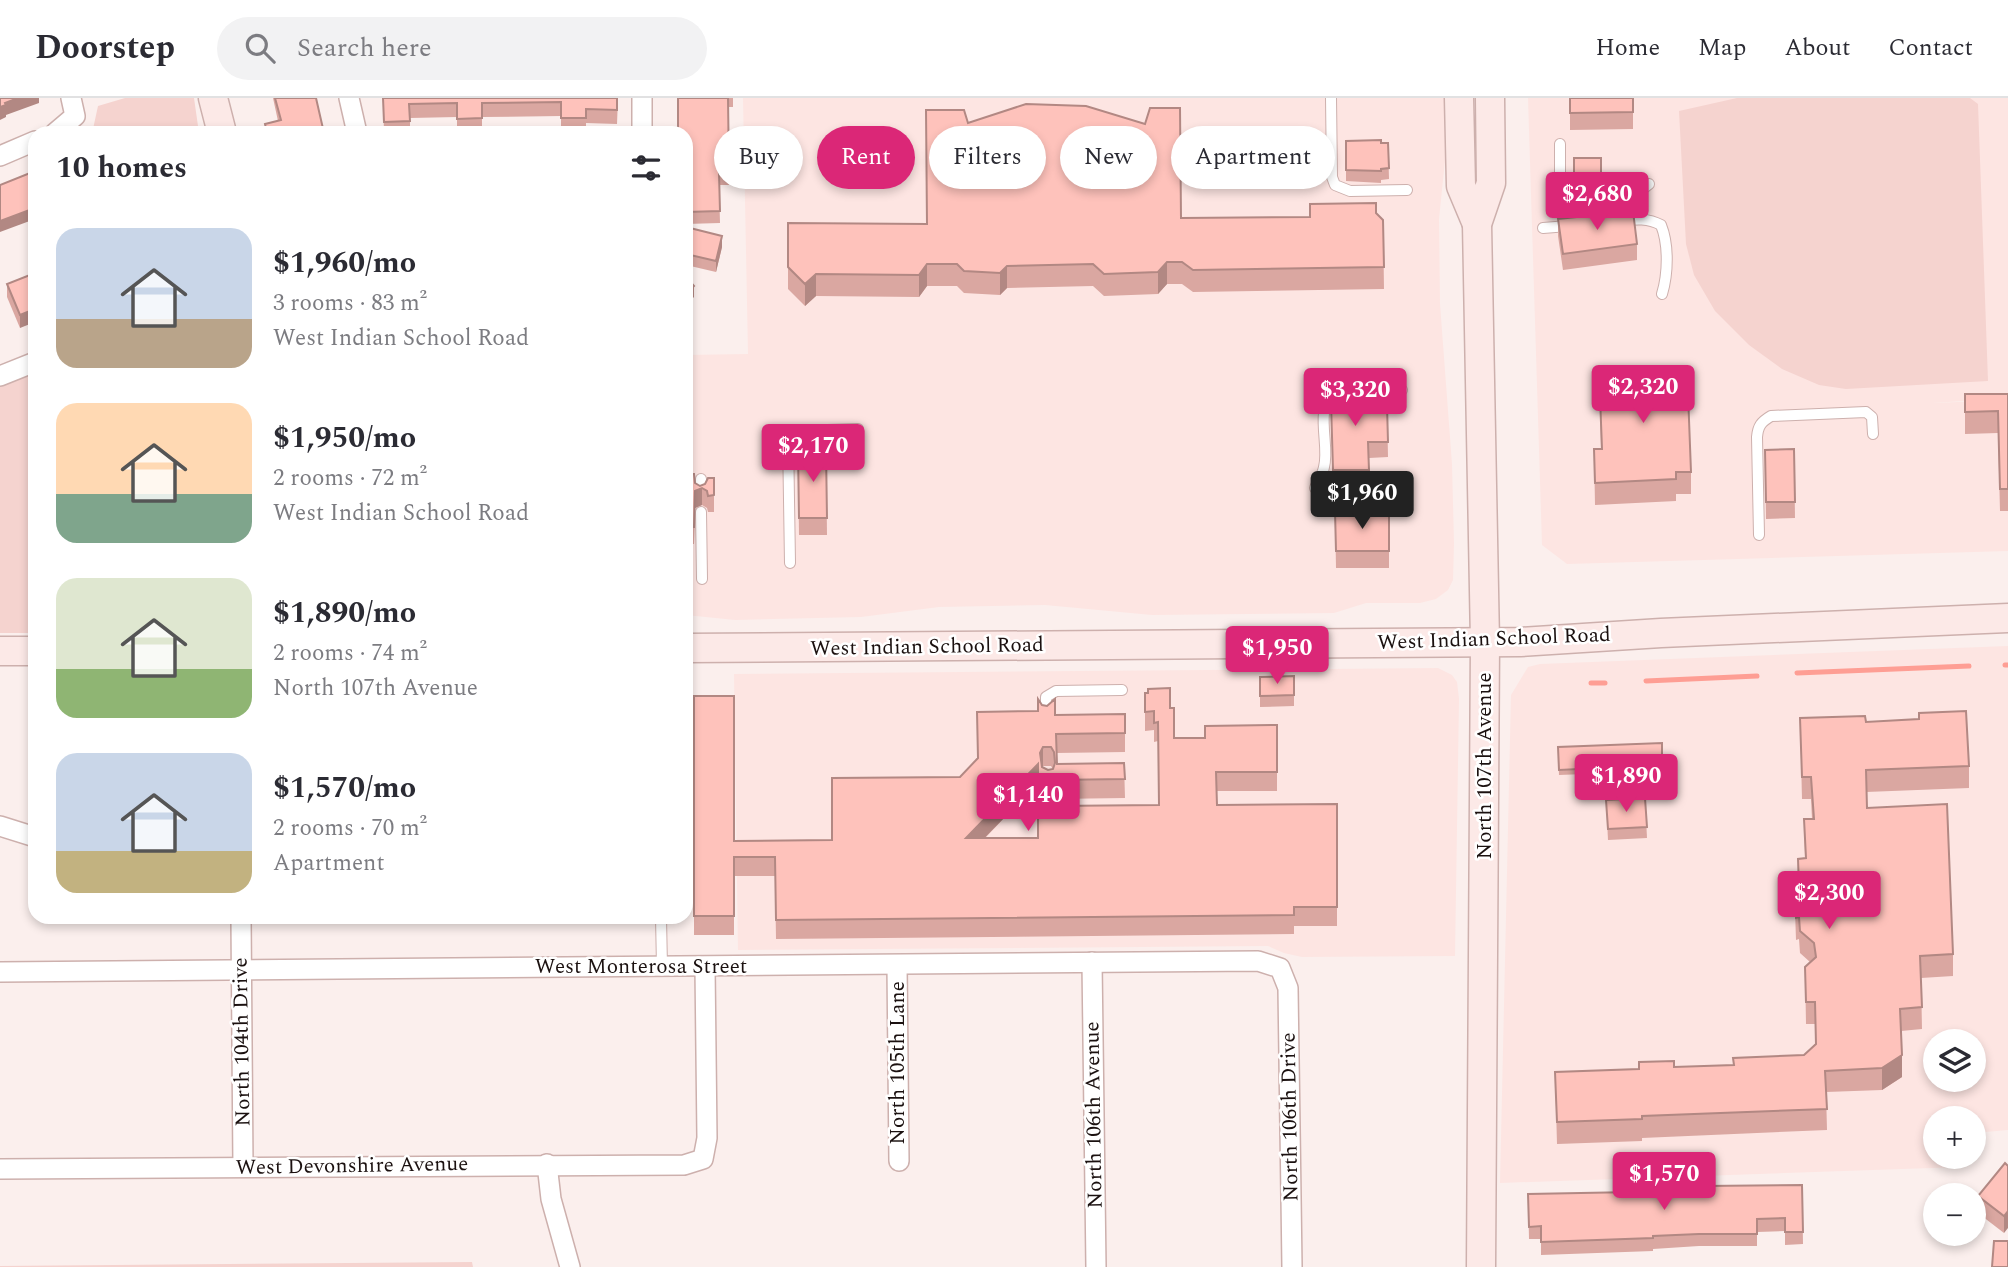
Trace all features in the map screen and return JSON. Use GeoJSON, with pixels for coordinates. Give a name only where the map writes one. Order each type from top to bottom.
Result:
{"type":"FeatureCollection","features":[{"type":"Feature","properties":{"kind":"main road"},"geometry":{"type":"LineString","coordinates":[[213,98],[220,126]]}},
{"type":"Feature","properties":{"kind":"main road","name":"North 107th Avenue"},"geometry":{"type":"LineString","coordinates":[[1459,98],[1461,186],[1477,224]]}},
{"type":"Feature","properties":{"kind":"main road","name":"North 107th Avenue"},"geometry":{"type":"LineString","coordinates":[[1481,1267],[1485,642],[1477,224],[1491,183],[1490,98]]}},
{"type":"Feature","properties":{"kind":"main road","name":"West Indian School Road"},"geometry":{"type":"LineString","coordinates":[[693,648],[1485,642],[2008,618]]}},
{"type":"Feature","properties":{"kind":"main road"},"geometry":{"type":"LineString","coordinates":[[0,651],[28,651]]}},
{"type":"Feature","properties":{"kind":"street"},"geometry":{"type":"LineString","coordinates":[[349,98],[355,126]]}},
{"type":"Feature","properties":{"kind":"street"},"geometry":{"type":"LineString","coordinates":[[642,98],[642,126]]}},
{"type":"Feature","properties":{"kind":"street"},"geometry":{"type":"LineString","coordinates":[[60,126],[73,107]]}},
{"type":"Feature","properties":{"kind":"street"},"geometry":{"type":"LineString","coordinates":[[0,156],[28,144]]}},
{"type":"Feature","properties":{"kind":"street"},"geometry":{"type":"LineString","coordinates":[[2,369],[28,363]]}},
{"type":"Feature","properties":{"kind":"street"},"geometry":{"type":"LineString","coordinates":[[0,826],[28,834]]}},
{"type":"Feature","properties":{"kind":"street","name":"North 104th Drive"},"geometry":{"type":"LineString","coordinates":[[241,924],[243,1167]]}},
{"type":"Feature","properties":{"kind":"street","name":"West Monterosa Street"},"geometry":{"type":"LineString","coordinates":[[0,972],[1258,961],[1280,968]]}},
{"type":"Feature","properties":{"kind":"street","name":"North 106th Avenue"},"geometry":{"type":"LineString","coordinates":[[1093,962],[1096,1267]]}},
{"type":"Feature","properties":{"kind":"street","name":"North 105th Lane"},"geometry":{"type":"LineString","coordinates":[[897,965],[899,1161]]}},
{"type":"Feature","properties":{"kind":"street","name":"West Devonshire Avenue"},"geometry":{"type":"LineString","coordinates":[[0,1169],[684,1165],[703,1160],[707,1138],[705,967]]}},
{"type":"Feature","properties":{"kind":"street","name":"North 106th Drive"},"geometry":{"type":"LineString","coordinates":[[1280,968],[1289,988],[1292,1267]]}},
{"type":"Feature","properties":{"kind":"street"},"geometry":{"type":"LineString","coordinates":[[547,1164],[551,1199],[570,1267]]}},
{"type":"Feature","properties":{"kind":"lane"},"geometry":{"type":"LineString","coordinates":[[1331,98],[1332,177],[1335,185],[1350,191],[1407,190]]}},
{"type":"Feature","properties":{"kind":"lane"},"geometry":{"type":"LineString","coordinates":[[1560,144],[1562,184],[1566,191],[1574,193]]}},
{"type":"Feature","properties":{"kind":"lane"},"geometry":{"type":"LineString","coordinates":[[1601,194],[1628,194],[1642,190],[1649,184]]}},
{"type":"Feature","properties":{"kind":"lane"},"geometry":{"type":"LineString","coordinates":[[1612,222],[1640,219],[1653,220],[1661,225],[1665,234],[1665,271],[1661,294]]}},
{"type":"Feature","properties":{"kind":"lane"},"geometry":{"type":"LineString","coordinates":[[1543,228],[1585,224]]}},
{"type":"Feature","properties":{"kind":"lane"},"geometry":{"type":"LineString","coordinates":[[1315,488],[1325,467],[1325,407],[1329,396],[1334,392],[1402,390]]}},
{"type":"Feature","properties":{"kind":"lane"},"geometry":{"type":"LineString","coordinates":[[1759,535],[1757,437],[1758,427],[1763,420],[1771,416],[1866,412],[1872,417],[1873,434]]}},
{"type":"Feature","properties":{"kind":"lane"},"geometry":{"type":"LineString","coordinates":[[790,563],[789,436],[797,430],[858,429]]}},
{"type":"Feature","properties":{"kind":"lane"},"geometry":{"type":"LineString","coordinates":[[701,479],[701,495]]}},
{"type":"Feature","properties":{"kind":"lane"},"geometry":{"type":"LineString","coordinates":[[701,512],[702,579]]}},
{"type":"Feature","properties":{"kind":"lane"},"geometry":{"type":"LineString","coordinates":[[1046,718],[1046,697],[1056,691],[1122,690]]}},
{"type":"Feature","properties":{"kind":"lane"},"geometry":{"type":"LineString","coordinates":[[661,924],[662,967]]}},
{"type":"Feature","properties":{"kind":"shaded area"},"geometry":{"type":"Polygon","coordinates":[[[125,98],[194,98],[198,126],[94,126],[98,106],[125,98]]]}},
{"type":"Feature","properties":{"kind":"shaded area"},"geometry":{"type":"Polygon","coordinates":[[[743,98],[1446,98],[1446,151],[1439,219],[1440,304],[1452,464],[1454,543],[1453,580],[1448,590],[1436,599],[1420,603],[1366,603],[1334,613],[1152,615],[1045,605],[939,607],[861,617],[735,620],[693,616],[693,355],[748,354],[745,189],[803,189],[803,126],[744,126],[743,98]]]}},
{"type":"Feature","properties":{"kind":"shaded area"},"geometry":{"type":"Polygon","coordinates":[[[1528,98],[2008,98],[2008,398],[1933,403],[2008,400],[2008,551],[1567,564],[1542,545],[1528,98]]]}},
{"type":"Feature","properties":{"kind":"shaded area"},"geometry":{"type":"Polygon","coordinates":[[[1737,98],[1970,98],[1978,104],[1988,381],[1846,389],[1819,385],[1782,369],[1749,345],[1715,311],[1694,275],[1686,244],[1679,111],[1737,98]]]}},
{"type":"Feature","properties":{"kind":"shaded area"},"geometry":{"type":"Polygon","coordinates":[[[28,370],[28,633],[0,633],[0,376],[28,370]]]}},
{"type":"Feature","properties":{"kind":"shaded area"},"geometry":{"type":"Polygon","coordinates":[[[2008,646],[2008,1130],[1986,1132],[1986,1106],[1923,1106],[1923,1168],[1500,1183],[1511,695],[1528,667],[1540,664],[2008,646]]]}},
{"type":"Feature","properties":{"kind":"shaded area"},"geometry":{"type":"Polygon","coordinates":[[[1438,668],[1452,675],[1457,682],[1459,699],[1455,956],[1302,957],[1268,946],[738,950],[734,674],[1438,668]]]}},
{"type":"Feature","properties":{"kind":"shaded area"},"geometry":{"type":"Polygon","coordinates":[[[472,1262],[473,1267],[0,1267],[0,1266],[472,1262]]]}},
{"type":"Feature","properties":{"kind":"building"},"geometry":{"type":"Polygon","coordinates":[[[0,98],[18,98],[0,107],[0,98]]]}},
{"type":"Feature","properties":{"kind":"building"},"geometry":{"type":"Polygon","coordinates":[[[275,98],[316,98],[322,126],[265,126],[281,120],[275,98]]]}},
{"type":"Feature","properties":{"kind":"building"},"geometry":{"type":"Polygon","coordinates":[[[383,98],[617,98],[617,110],[586,109],[586,118],[561,118],[561,102],[482,103],[482,118],[457,119],[457,103],[409,104],[410,121],[384,122],[383,98]]]}},
{"type":"Feature","properties":{"kind":"building"},"geometry":{"type":"Polygon","coordinates":[[[678,98],[728,98],[728,126],[714,126],[714,189],[719,189],[720,211],[693,212],[693,126],[678,126],[678,98]]]}},
{"type":"Feature","properties":{"kind":"building"},"geometry":{"type":"Polygon","coordinates":[[[1570,98],[1633,98],[1633,112],[1570,113],[1570,98]]]}},
{"type":"Feature","properties":{"kind":"building"},"geometry":{"type":"Polygon","coordinates":[[[1026,104],[1086,106],[1145,124],[1150,108],[1180,108],[1180,126],[1171,126],[1171,189],[1181,189],[1181,218],[1310,217],[1310,204],[1376,203],[1376,213],[1383,220],[1384,267],[1193,270],[1182,262],[1167,262],[1158,272],[1104,274],[1093,264],[1007,266],[1000,273],[964,271],[957,264],[927,264],[919,275],[816,274],[805,284],[788,267],[788,223],[927,224],[926,110],[964,110],[968,123],[1026,104]]]}},
{"type":"Feature","properties":{"kind":"building"},"geometry":{"type":"Polygon","coordinates":[[[1381,140],[1381,143],[1388,143],[1389,168],[1381,171],[1346,170],[1346,141],[1381,140]]]}},
{"type":"Feature","properties":{"kind":"building"},"geometry":{"type":"Polygon","coordinates":[[[1574,158],[1601,158],[1601,175],[1595,178],[1594,183],[1597,189],[1602,190],[1602,195],[1574,195],[1574,189],[1580,186],[1581,180],[1574,174],[1574,158]]]}},
{"type":"Feature","properties":{"kind":"building"},"geometry":{"type":"Polygon","coordinates":[[[28,174],[28,211],[0,221],[0,185],[28,174]]]}},
{"type":"Feature","properties":{"kind":"building"},"geometry":{"type":"Polygon","coordinates":[[[1633,211],[1637,244],[1563,254],[1558,219],[1633,211]]]}},
{"type":"Feature","properties":{"kind":"building"},"geometry":{"type":"Polygon","coordinates":[[[693,229],[722,236],[716,261],[693,256],[693,229]]]}},
{"type":"Feature","properties":{"kind":"building"},"geometry":{"type":"Polygon","coordinates":[[[28,276],[28,312],[20,315],[7,284],[28,276]]]}},
{"type":"Feature","properties":{"kind":"building"},"geometry":{"type":"Polygon","coordinates":[[[1687,367],[1691,472],[1676,472],[1676,479],[1595,483],[1594,449],[1602,449],[1599,370],[1687,367]]]}},
{"type":"Feature","properties":{"kind":"building"},"geometry":{"type":"Polygon","coordinates":[[[1337,385],[1360,385],[1360,405],[1387,405],[1388,442],[1368,442],[1369,470],[1333,470],[1331,403],[1337,385]]]}},
{"type":"Feature","properties":{"kind":"building"},"geometry":{"type":"Polygon","coordinates":[[[1965,394],[2008,394],[2008,489],[2000,489],[1998,411],[1965,412],[1965,394]]]}},
{"type":"Feature","properties":{"kind":"building"},"geometry":{"type":"Polygon","coordinates":[[[1794,449],[1795,502],[1766,502],[1765,450],[1794,449]]]}},
{"type":"Feature","properties":{"kind":"building"},"geometry":{"type":"Polygon","coordinates":[[[826,450],[827,518],[799,518],[798,451],[826,450]]]}},
{"type":"Feature","properties":{"kind":"building"},"geometry":{"type":"Polygon","coordinates":[[[693,474],[695,483],[700,486],[705,484],[708,478],[714,478],[714,495],[708,496],[707,491],[702,488],[695,491],[694,527],[693,474]]]}},
{"type":"Feature","properties":{"kind":"building"},"geometry":{"type":"Polygon","coordinates":[[[1389,510],[1389,551],[1336,551],[1335,511],[1389,510]]]}},
{"type":"Feature","properties":{"kind":"building"},"geometry":{"type":"Polygon","coordinates":[[[1294,676],[1294,695],[1260,696],[1260,677],[1294,676]]]}},
{"type":"Feature","properties":{"kind":"building"},"geometry":{"type":"Polygon","coordinates":[[[1170,688],[1170,708],[1174,708],[1174,738],[1205,738],[1205,726],[1277,725],[1277,772],[1216,772],[1217,805],[1337,804],[1337,907],[1294,907],[1294,915],[776,920],[775,857],[734,857],[734,916],[694,916],[694,696],[734,696],[734,841],[832,840],[832,778],[960,777],[978,758],[977,712],[1038,711],[1038,699],[1042,705],[1047,706],[1055,699],[1055,715],[1125,714],[1125,733],[1056,734],[1057,764],[1124,763],[1125,779],[1054,780],[1047,777],[1041,782],[1042,794],[1045,799],[1052,800],[1052,806],[1159,805],[1158,722],[1154,723],[1154,711],[1145,712],[1145,693],[1148,693],[1148,689],[1170,688]],[[1043,747],[1040,753],[1042,767],[1053,769],[1054,752],[1051,747],[1043,747]],[[1038,764],[966,838],[1038,838],[1038,764]]]}},
{"type":"Feature","properties":{"kind":"building"},"geometry":{"type":"Polygon","coordinates":[[[1966,711],[1969,766],[1866,770],[1867,808],[1947,804],[1953,954],[1920,956],[1922,1007],[1900,1009],[1902,1055],[1882,1068],[1825,1071],[1827,1109],[1557,1122],[1555,1072],[1639,1069],[1639,1062],[1674,1061],[1674,1067],[1734,1065],[1733,1058],[1804,1055],[1816,1044],[1815,1002],[1806,1002],[1805,967],[1816,957],[1814,943],[1800,931],[1799,917],[1796,918],[1798,859],[1806,858],[1804,819],[1814,819],[1811,777],[1802,777],[1800,718],[1865,716],[1866,722],[1919,719],[1919,713],[1966,711]]]}},
{"type":"Feature","properties":{"kind":"building"},"geometry":{"type":"Polygon","coordinates":[[[1662,743],[1662,765],[1559,770],[1558,747],[1662,743]]]}},
{"type":"Feature","properties":{"kind":"building"},"geometry":{"type":"Polygon","coordinates":[[[1645,798],[1647,827],[1608,829],[1606,800],[1645,798]]]}},
{"type":"Feature","properties":{"kind":"building"},"geometry":{"type":"Polygon","coordinates":[[[2005,1163],[2008,1166],[2008,1211],[2004,1216],[1986,1202],[1986,1186],[2005,1163]]]}},
{"type":"Feature","properties":{"kind":"building"},"geometry":{"type":"Polygon","coordinates":[[[1802,1185],[1803,1232],[1785,1232],[1785,1218],[1757,1219],[1757,1234],[1699,1234],[1541,1242],[1541,1226],[1529,1227],[1528,1194],[1634,1192],[1703,1186],[1802,1185]]]}},
{"type":"Feature","properties":{"kind":"building"},"geometry":{"type":"Polygon","coordinates":[[[1994,1241],[2008,1241],[2008,1267],[1992,1267],[1994,1241]]]}},
{"type":"Feature","properties":{"kind":"waterway"},"geometry":{"type":"LineString","coordinates":[[1797,673],[1969,666]]}},
{"type":"Feature","properties":{"kind":"waterway"},"geometry":{"type":"LineString","coordinates":[[1646,681],[1757,676]]}},
{"type":"Feature","properties":{"kind":"waterway"},"geometry":{"type":"LineString","coordinates":[[1591,683],[1605,683]]}}]}
